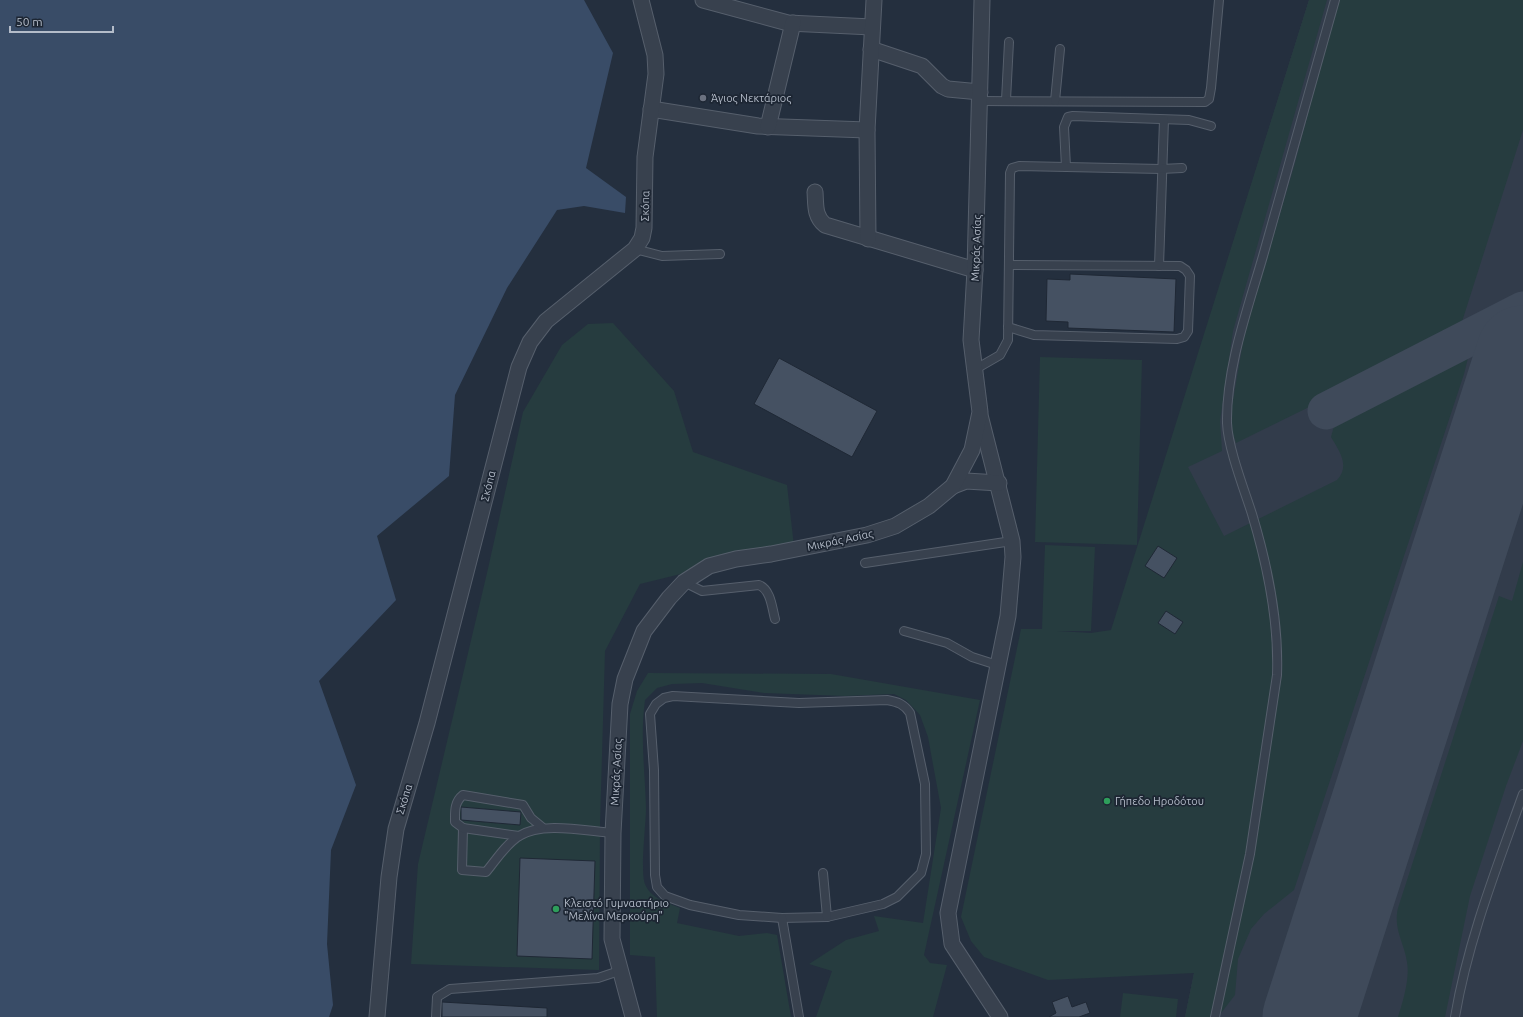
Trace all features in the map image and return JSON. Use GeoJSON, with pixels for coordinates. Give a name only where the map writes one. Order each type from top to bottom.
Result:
{"type":"FeatureCollection","features":[{"type":"Feature","properties":{"kind":"street","name":"Σκόπα"},"geometry":{"type":"LineString","coordinates":[[377,1017],[389,877],[395,833],[427,723],[519,367],[530,342],[546,321],[635,249],[642,238],[644,228],[645,157],[656,74],[655,55],[641,0]]}},
{"type":"Feature","properties":{"kind":"street"},"geometry":{"type":"LineString","coordinates":[[703,0],[793,23],[872,27]]}},
{"type":"Feature","properties":{"kind":"street"},"geometry":{"type":"LineString","coordinates":[[868,238],[867,130],[874,0]]}},
{"type":"Feature","properties":{"kind":"street","name":"Μικράς Ασίας"},"geometry":{"type":"LineString","coordinates":[[632,1017],[622,970],[612,939],[613,833],[620,704],[625,679],[644,631],[669,598],[684,582],[709,566],[860,536],[889,528],[929,506],[953,486],[972,450],[980,412],[971,340],[975,270],[982,0]]}},
{"type":"Feature","properties":{"kind":"street"},"geometry":{"type":"LineString","coordinates":[[768,127],[793,23]]}},
{"type":"Feature","properties":{"kind":"street"},"geometry":{"type":"LineString","coordinates":[[871,49],[922,66],[942,86],[948,89],[980,96]]}},
{"type":"Feature","properties":{"kind":"street"},"geometry":{"type":"LineString","coordinates":[[651,109],[768,127],[867,130]]}},
{"type":"Feature","properties":{"kind":"street"},"geometry":{"type":"LineString","coordinates":[[815,192],[816,212],[820,221],[825,225],[975,270]]}},
{"type":"Feature","properties":{"kind":"street"},"geometry":{"type":"LineString","coordinates":[[980,412],[999,483],[1012,541],[1013,557],[1008,616],[948,913],[952,944],[1000,1017]]}},
{"type":"Feature","properties":{"kind":"street"},"geometry":{"type":"LineString","coordinates":[[953,486],[966,481],[999,483]]}},
{"type":"Feature","properties":{"kind":"lane"},"geometry":{"type":"LineString","coordinates":[[980,96],[1006,100],[1205,102],[1209,99],[1211,88],[1219,0]]}},
{"type":"Feature","properties":{"kind":"lane"},"geometry":{"type":"LineString","coordinates":[[1215,1017],[1250,854],[1277,676],[1278,647],[1274,605],[1257,530],[1230,442],[1227,425],[1227,406],[1238,344],[1335,0]]}},
{"type":"Feature","properties":{"kind":"lane"},"geometry":{"type":"LineString","coordinates":[[1006,100],[1009,42]]}},
{"type":"Feature","properties":{"kind":"lane"},"geometry":{"type":"LineString","coordinates":[[1055,101],[1060,50]]}},
{"type":"Feature","properties":{"kind":"lane"},"geometry":{"type":"LineString","coordinates":[[1066,167],[1064,127],[1068,117],[1189,120],[1211,126]]}},
{"type":"Feature","properties":{"kind":"lane"},"geometry":{"type":"LineString","coordinates":[[1159,266],[1161,170],[1164,120]]}},
{"type":"Feature","properties":{"kind":"lane"},"geometry":{"type":"LineString","coordinates":[[974,370],[1000,355],[1008,340],[1010,173],[1012,168],[1019,166],[1161,170],[1182,168]]}},
{"type":"Feature","properties":{"kind":"lane"},"geometry":{"type":"LineString","coordinates":[[635,249],[662,256],[720,254]]}},
{"type":"Feature","properties":{"kind":"lane"},"geometry":{"type":"LineString","coordinates":[[1008,327],[1034,335],[1177,340],[1184,337],[1188,331],[1190,276],[1186,270],[1180,266],[1010,265]]}},
{"type":"Feature","properties":{"kind":"lane"},"geometry":{"type":"LineString","coordinates":[[864,563],[1012,541]]}},
{"type":"Feature","properties":{"kind":"lane"},"geometry":{"type":"LineString","coordinates":[[684,582],[702,591],[759,585],[763,587],[768,594],[775,619]]}},
{"type":"Feature","properties":{"kind":"lane"},"geometry":{"type":"LineString","coordinates":[[904,631],[947,643],[972,657],[997,665]]}},
{"type":"Feature","properties":{"kind":"lane"},"geometry":{"type":"LineString","coordinates":[[673,696],[799,703],[887,700],[899,702],[905,706],[910,714],[925,784],[926,854],[921,872],[897,897],[883,904],[827,917],[782,918],[723,913],[690,905],[665,896],[657,887],[655,875],[654,770],[650,714],[656,704],[664,698],[673,696]]}},
{"type":"Feature","properties":{"kind":"lane"},"geometry":{"type":"LineString","coordinates":[[1455,1017],[1473,935],[1523,794]]}},
{"type":"Feature","properties":{"kind":"lane"},"geometry":{"type":"LineString","coordinates":[[519,836],[463,828],[455,822],[455,808],[458,799],[463,795],[523,805],[531,818],[542,827]]}},
{"type":"Feature","properties":{"kind":"lane"},"geometry":{"type":"LineString","coordinates":[[463,828],[462,870],[486,872],[502,851],[519,836],[542,827],[613,833]]}},
{"type":"Feature","properties":{"kind":"lane"},"geometry":{"type":"LineString","coordinates":[[824,873],[827,917]]}},
{"type":"Feature","properties":{"kind":"lane"},"geometry":{"type":"LineString","coordinates":[[782,918],[799,1017]]}},
{"type":"Feature","properties":{"kind":"lane"},"geometry":{"type":"LineString","coordinates":[[436,1017],[438,997],[450,989],[598,978],[622,970]]}},
{"type":"Feature","properties":{"kind":"shaded area"},"geometry":{"type":"Polygon","coordinates":[[[1309,0],[1523,0],[1523,1017],[1185,1017],[1253,685],[1121,602],[1309,0]]]}},
{"type":"Feature","properties":{"kind":"green space"},"geometry":{"type":"Polygon","coordinates":[[[1309,0],[1327,0],[1233,331],[1220,421],[1222,451],[1188,467],[1224,536],[1337,480],[1341,475],[1343,464],[1340,454],[1331,437],[1334,426],[1345,416],[1469,354],[1464,374],[1294,890],[1264,914],[1251,929],[1238,959],[1235,995],[1218,1017],[1185,1017],[1194,973],[1048,980],[984,957],[971,941],[961,917],[1021,629],[1042,629],[1045,545],[1095,547],[1091,631],[1057,631],[1091,633],[1111,630],[1309,0]]]}},
{"type":"Feature","properties":{"kind":"green space"},"geometry":{"type":"Polygon","coordinates":[[[1338,0],[1523,0],[1523,130],[1460,328],[1356,384],[1236,443],[1231,428],[1232,406],[1244,336],[1295,163],[1338,0]]]}},
{"type":"Feature","properties":{"kind":"green space"},"geometry":{"type":"Polygon","coordinates":[[[613,323],[674,391],[693,452],[787,485],[794,546],[640,584],[605,651],[600,825],[599,970],[411,964],[418,864],[487,573],[523,412],[562,345],[588,324],[613,323]]]}},
{"type":"Feature","properties":{"kind":"green space"},"geometry":{"type":"Polygon","coordinates":[[[1040,357],[1142,360],[1137,545],[1035,542],[1040,357]]]}},
{"type":"Feature","properties":{"kind":"green space"},"geometry":{"type":"Polygon","coordinates":[[[1523,562],[1523,741],[1506,786],[1470,896],[1445,1017],[1398,1017],[1406,990],[1408,969],[1406,955],[1398,929],[1398,908],[1499,596],[1512,601],[1523,562]]]}},
{"type":"Feature","properties":{"kind":"green space"},"geometry":{"type":"Polygon","coordinates":[[[648,673],[831,674],[980,700],[924,955],[930,963],[947,965],[933,1017],[816,1017],[832,971],[809,964],[846,940],[879,931],[874,916],[923,923],[941,808],[928,737],[920,715],[906,700],[894,694],[845,696],[764,693],[702,683],[672,684],[657,688],[645,700],[643,740],[646,808],[643,869],[645,884],[647,889],[655,896],[680,908],[677,923],[739,936],[767,933],[777,935],[791,1017],[657,1017],[655,957],[630,955],[630,714],[637,691],[648,673]]]}},
{"type":"Feature","properties":{"kind":"green space"},"geometry":{"type":"Polygon","coordinates":[[[1123,993],[1178,999],[1176,1017],[1120,1017],[1123,993]]]}},
{"type":"Feature","properties":{"kind":"water"},"geometry":{"type":"Polygon","coordinates":[[[0,0],[584,0],[613,53],[586,168],[626,197],[625,213],[584,206],[557,210],[507,288],[455,395],[449,476],[377,536],[396,600],[319,681],[356,785],[331,850],[327,944],[333,1005],[329,1017],[0,1017],[0,0]]]}},
{"type":"Feature","properties":{"kind":"building"},"geometry":{"type":"Polygon","coordinates":[[[1070,274],[1176,279],[1174,332],[1068,328],[1068,322],[1046,321],[1047,279],[1070,280],[1070,274]]]}},
{"type":"Feature","properties":{"kind":"building"},"geometry":{"type":"Polygon","coordinates":[[[779,358],[877,411],[852,457],[754,404],[779,358]]]}},
{"type":"Feature","properties":{"kind":"building"},"geometry":{"type":"Polygon","coordinates":[[[1158,546],[1177,558],[1164,578],[1145,566],[1158,546]]]}},
{"type":"Feature","properties":{"kind":"building"},"geometry":{"type":"Polygon","coordinates":[[[1166,611],[1183,622],[1175,634],[1158,623],[1166,611]]]}},
{"type":"Feature","properties":{"kind":"building"},"geometry":{"type":"Polygon","coordinates":[[[461,807],[521,812],[520,825],[461,820],[461,807]]]}},
{"type":"Feature","properties":{"kind":"building","name":"Κλειστό Γυμναστήριο \"Μελίνα Μερκούρη\""},"geometry":{"type":"Polygon","coordinates":[[[520,858],[595,861],[592,959],[517,956],[520,858]]]}},
{"type":"Feature","properties":{"kind":"building"},"geometry":{"type":"Polygon","coordinates":[[[1068,996],[1072,1007],[1086,1002],[1090,1013],[1079,1017],[1049,1017],[1056,1013],[1052,1002],[1068,996]]]}},
{"type":"Feature","properties":{"kind":"building"},"geometry":{"type":"Polygon","coordinates":[[[442,1002],[547,1008],[547,1017],[442,1017],[442,1002]]]}},
{"type":"Feature","properties":{"kind":"taxiway"},"geometry":{"type":"LineString","coordinates":[[1326,411],[1523,310]]}},
{"type":"Feature","properties":{"kind":"runway"},"geometry":{"type":"LineString","coordinates":[[1309,1017],[1523,352]]}},
{"type":"Feature","properties":{"kind":"place","name":"Άγιος Νεκτάριος"},"geometry":{"type":"Point","coordinates":[703,98]}},
{"type":"Feature","properties":{"kind":"place","name":"Γήπεδο Ηροδότου"},"geometry":{"type":"Point","coordinates":[1107,801]}},
{"type":"Feature","properties":{"kind":"place","name":"Κλειστό Γυμναστήριο \"Μελίνα Μερκούρη\""},"geometry":{"type":"Point","coordinates":[556,909]}}]}
